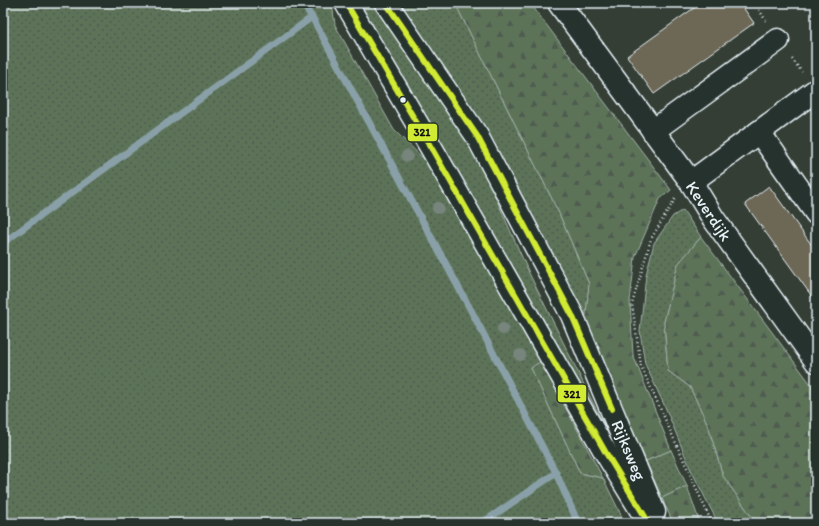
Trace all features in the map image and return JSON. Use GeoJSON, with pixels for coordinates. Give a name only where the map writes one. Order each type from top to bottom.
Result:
{"type":"FeatureCollection","features":[{"type":"Feature","properties":{"kind":"main road","name":"Rijksweg"},"geometry":{"type":"LineString","coordinates":[[346,3],[432,149],[606,453],[649,523]]}},
{"type":"Feature","properties":{"kind":"main road","name":"Rijksweg"},"geometry":{"type":"LineString","coordinates":[[386,3],[477,136],[572,315],[659,523]]}},
{"type":"Feature","properties":{"kind":"main road","name":"Keverdijk"},"geometry":{"type":"LineString","coordinates":[[559,3],[690,182],[713,218],[816,361]]}},
{"type":"Feature","properties":{"kind":"main road"},"geometry":{"type":"LineString","coordinates":[[653,131],[778,40]]}},
{"type":"Feature","properties":{"kind":"main road"},"geometry":{"type":"LineString","coordinates":[[690,182],[816,90]]}},
{"type":"Feature","properties":{"kind":"main road"},"geometry":{"type":"LineString","coordinates":[[759,132],[816,213]]}},
{"type":"Feature","properties":{"kind":"path"},"geometry":{"type":"LineString","coordinates":[[690,182],[674,200],[650,239],[632,304],[641,366],[712,523]]}},
{"type":"Feature","properties":{"kind":"green space"},"geometry":{"type":"Polygon","coordinates":[[[3,3],[332,3],[335,25],[394,130],[433,168],[541,361],[531,368],[580,473],[603,478],[625,523],[3,523],[3,3]]]}},
{"type":"Feature","properties":{"kind":"green space"},"geometry":{"type":"Polygon","coordinates":[[[354,3],[377,3],[475,151],[530,275],[641,500],[354,3]]]}},
{"type":"Feature","properties":{"kind":"green space"},"geometry":{"type":"Polygon","coordinates":[[[394,3],[455,3],[558,211],[589,284],[585,324],[394,3]]]}},
{"type":"Feature","properties":{"kind":"green space"},"geometry":{"type":"Polygon","coordinates":[[[455,3],[530,3],[671,190],[660,199],[635,257],[630,301],[633,355],[671,450],[646,461],[585,324],[589,284],[558,211],[455,3]]]}},
{"type":"Feature","properties":{"kind":"green space"},"geometry":{"type":"Polygon","coordinates":[[[683,210],[701,237],[678,264],[664,322],[668,371],[690,387],[708,425],[723,476],[756,523],[718,523],[691,470],[666,409],[645,364],[640,331],[646,275],[654,243],[673,216],[683,210]]]}},
{"type":"Feature","properties":{"kind":"green space"},"geometry":{"type":"Polygon","coordinates":[[[701,237],[816,391],[816,523],[756,523],[723,476],[708,425],[690,387],[668,371],[664,322],[678,264],[701,237]]]}},
{"type":"Feature","properties":{"kind":"green space"},"geometry":{"type":"Polygon","coordinates":[[[541,361],[603,478],[580,473],[531,368],[541,361]]]}},
{"type":"Feature","properties":{"kind":"green space"},"geometry":{"type":"Polygon","coordinates":[[[671,450],[687,486],[662,498],[646,461],[671,450]]]}},
{"type":"Feature","properties":{"kind":"green space"},"geometry":{"type":"Polygon","coordinates":[[[687,486],[700,523],[673,523],[662,498],[687,486]]]}},
{"type":"Feature","properties":{"kind":"building"},"geometry":{"type":"Polygon","coordinates":[[[699,3],[740,3],[754,23],[654,94],[627,56],[697,6],[699,3]]]}},
{"type":"Feature","properties":{"kind":"building"},"geometry":{"type":"Polygon","coordinates":[[[769,186],[816,251],[816,302],[745,204],[769,186]]]}},
{"type":"Feature","properties":{"kind":"waterway"},"geometry":{"type":"LineString","coordinates":[[302,3],[312,17],[474,316],[556,473],[578,523]]}},
{"type":"Feature","properties":{"kind":"waterway"},"geometry":{"type":"LineString","coordinates":[[3,243],[312,17]]}},
{"type":"Feature","properties":{"kind":"waterway"},"geometry":{"type":"LineString","coordinates":[[482,523],[556,473]]}},
{"type":"Feature","properties":{"kind":"transit line","name":"321"},"geometry":{"type":"LineString","coordinates":[[346,3],[432,149],[606,453],[649,523]]}},
{"type":"Feature","properties":{"kind":"transit line","name":"321"},"geometry":{"type":"LineString","coordinates":[[386,3],[477,136],[572,315],[612,409]]}}]}
